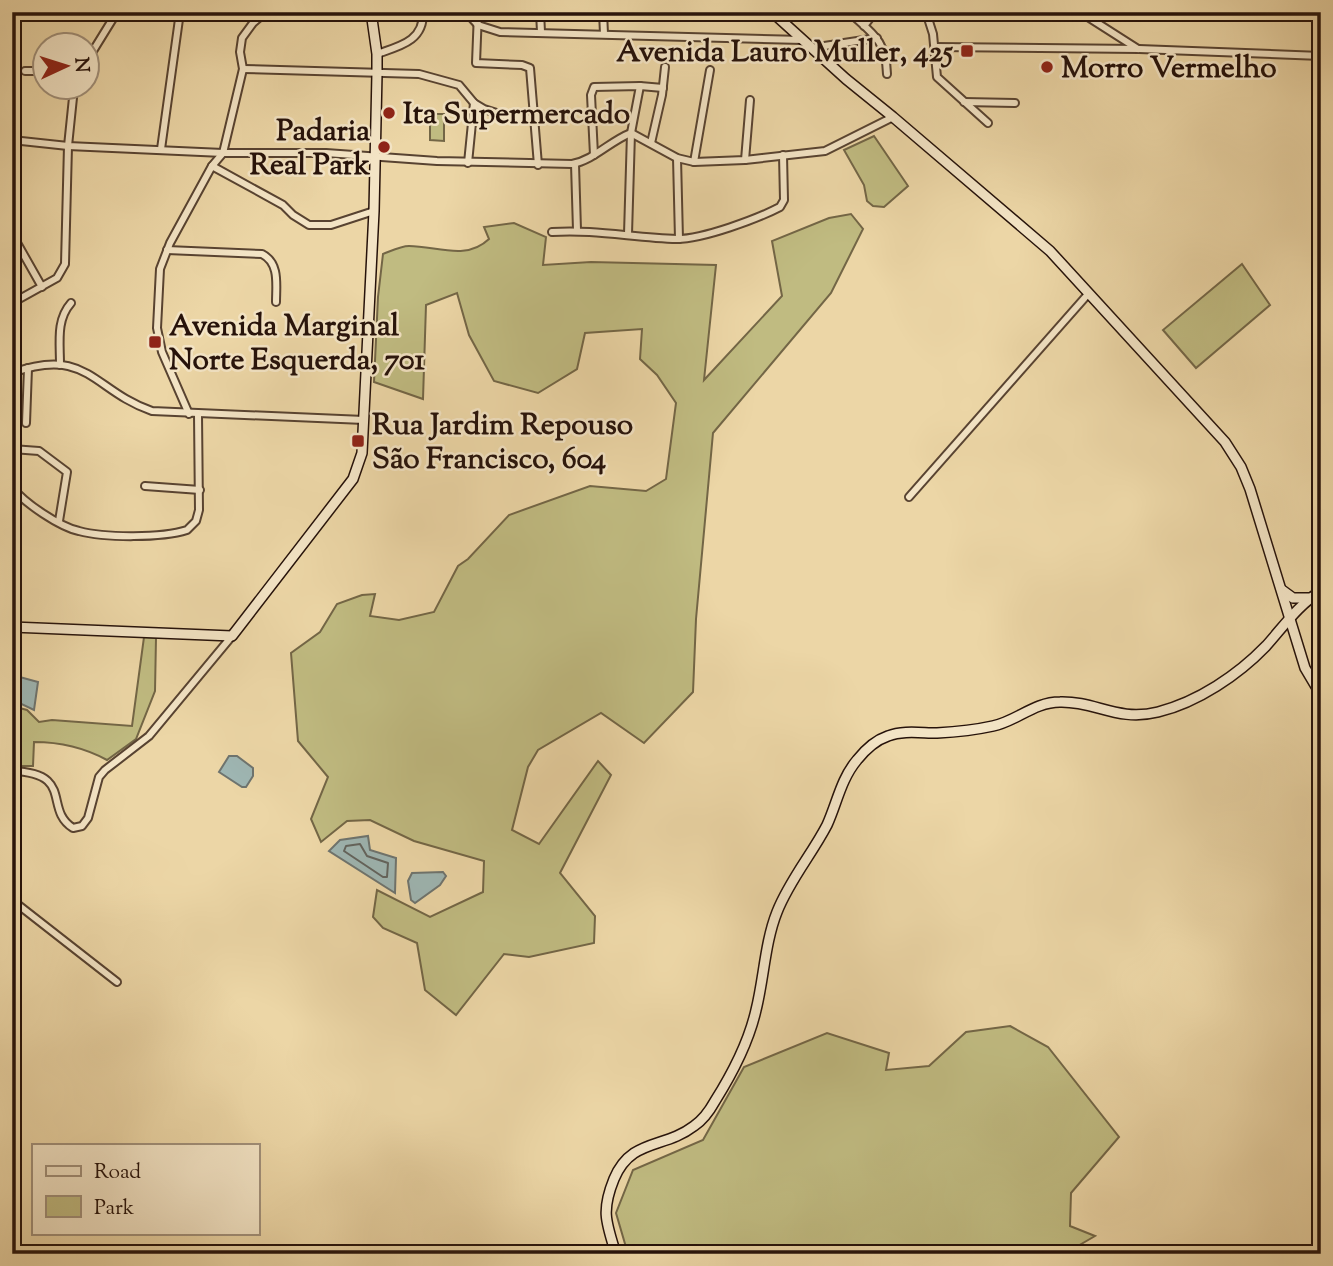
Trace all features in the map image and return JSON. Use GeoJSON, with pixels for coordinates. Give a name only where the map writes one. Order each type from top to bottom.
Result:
{"type":"FeatureCollection","features":[{"type":"Feature","properties":{"kind":"street"},"geometry":{"type":"LineString","coordinates":[[102,37],[117,12]]}},
{"type":"Feature","properties":{"kind":"street"},"geometry":{"type":"LineString","coordinates":[[161,149],[180,12]]}},
{"type":"Feature","properties":{"kind":"street"},"geometry":{"type":"LineString","coordinates":[[189,414],[165,361],[157,328],[160,269],[167,250],[212,166],[223,153],[243,69],[240,52],[242,38],[266,12]]}},
{"type":"Feature","properties":{"kind":"street"},"geometry":{"type":"LineString","coordinates":[[12,771],[42,776],[55,792],[61,814],[68,825],[73,828],[82,826],[88,818],[99,777],[149,736],[232,636],[353,479],[362,453],[374,211],[377,54],[371,12]]}},
{"type":"Feature","properties":{"kind":"street"},"geometry":{"type":"LineString","coordinates":[[377,54],[411,41],[423,24],[423,12]]}},
{"type":"Feature","properties":{"kind":"street"},"geometry":{"type":"LineString","coordinates":[[466,12],[478,24],[500,32],[803,40]]}},
{"type":"Feature","properties":{"kind":"street"},"geometry":{"type":"LineString","coordinates":[[478,12],[476,63],[527,66],[531,73],[538,165]]}},
{"type":"Feature","properties":{"kind":"street"},"geometry":{"type":"LineString","coordinates":[[540,12],[541,32]]}},
{"type":"Feature","properties":{"kind":"street"},"geometry":{"type":"LineString","coordinates":[[603,12],[604,34]]}},
{"type":"Feature","properties":{"kind":"street"},"geometry":{"type":"LineString","coordinates":[[772,12],[846,79],[1026,229],[1089,293],[1225,442],[1241,467],[1250,489],[1305,668],[1320,694]]}},
{"type":"Feature","properties":{"kind":"street"},"geometry":{"type":"LineString","coordinates":[[849,12],[877,38],[886,53],[887,74]]}},
{"type":"Feature","properties":{"kind":"street"},"geometry":{"type":"LineString","coordinates":[[864,26],[875,12]]}},
{"type":"Feature","properties":{"kind":"street"},"geometry":{"type":"LineString","coordinates":[[926,12],[935,47],[937,77],[988,124]]}},
{"type":"Feature","properties":{"kind":"street"},"geometry":{"type":"LineString","coordinates":[[1080,12],[1139,49]]}},
{"type":"Feature","properties":{"kind":"street"},"geometry":{"type":"LineString","coordinates":[[811,48],[877,38]]}},
{"type":"Feature","properties":{"kind":"street"},"geometry":{"type":"LineString","coordinates":[[935,47],[1139,49],[1321,56]]}},
{"type":"Feature","properties":{"kind":"street"},"geometry":{"type":"LineString","coordinates":[[651,142],[665,67]]}},
{"type":"Feature","properties":{"kind":"street"},"geometry":{"type":"LineString","coordinates":[[243,69],[419,74],[453,81],[474,103],[498,115],[536,119]]}},
{"type":"Feature","properties":{"kind":"street"},"geometry":{"type":"LineString","coordinates":[[694,162],[710,70]]}},
{"type":"Feature","properties":{"kind":"street"},"geometry":{"type":"LineString","coordinates":[[25,71],[32,71]]}},
{"type":"Feature","properties":{"kind":"street"},"geometry":{"type":"LineString","coordinates":[[628,234],[631,133],[640,86]]}},
{"type":"Feature","properties":{"kind":"street"},"geometry":{"type":"LineString","coordinates":[[594,155],[591,95],[594,87],[663,88]]}},
{"type":"Feature","properties":{"kind":"street"},"geometry":{"type":"LineString","coordinates":[[745,160],[750,100]]}},
{"type":"Feature","properties":{"kind":"street"},"geometry":{"type":"LineString","coordinates":[[13,300],[57,278],[65,264],[68,146],[73,102]]}},
{"type":"Feature","properties":{"kind":"street"},"geometry":{"type":"LineString","coordinates":[[964,102],[1015,103]]}},
{"type":"Feature","properties":{"kind":"street"},"geometry":{"type":"LineString","coordinates":[[468,163],[474,103]]}},
{"type":"Feature","properties":{"kind":"street"},"geometry":{"type":"LineString","coordinates":[[12,151],[14,140],[68,146],[223,153],[326,153],[468,163],[575,164],[631,133],[677,158],[694,162],[745,160],[825,151],[893,117]]}},
{"type":"Feature","properties":{"kind":"street"},"geometry":{"type":"LineString","coordinates":[[552,232],[577,230],[679,239],[709,234],[780,207],[784,200],[783,155]]}},
{"type":"Feature","properties":{"kind":"street"},"geometry":{"type":"LineString","coordinates":[[677,158],[679,239]]}},
{"type":"Feature","properties":{"kind":"street"},"geometry":{"type":"LineString","coordinates":[[575,164],[577,230]]}},
{"type":"Feature","properties":{"kind":"street"},"geometry":{"type":"LineString","coordinates":[[212,166],[271,198],[309,225],[331,225],[374,211]]}},
{"type":"Feature","properties":{"kind":"street"},"geometry":{"type":"LineString","coordinates":[[12,234],[42,287]]}},
{"type":"Feature","properties":{"kind":"street"},"geometry":{"type":"LineString","coordinates":[[167,250],[262,254],[275,267],[276,302]]}},
{"type":"Feature","properties":{"kind":"street"},"geometry":{"type":"LineString","coordinates":[[909,497],[1089,293]]}},
{"type":"Feature","properties":{"kind":"street"},"geometry":{"type":"LineString","coordinates":[[60,365],[60,322],[62,313],[71,303]]}},
{"type":"Feature","properties":{"kind":"street"},"geometry":{"type":"LineString","coordinates":[[12,373],[28,368],[60,365],[79,368],[138,406],[152,411],[364,420]]}},
{"type":"Feature","properties":{"kind":"street"},"geometry":{"type":"LineString","coordinates":[[26,423],[28,368]]}},
{"type":"Feature","properties":{"kind":"street"},"geometry":{"type":"LineString","coordinates":[[12,487],[27,502],[76,531],[134,536],[180,533],[196,521],[199,510],[198,415]]}},
{"type":"Feature","properties":{"kind":"street"},"geometry":{"type":"LineString","coordinates":[[12,449],[39,451],[67,472],[59,521]]}},
{"type":"Feature","properties":{"kind":"street"},"geometry":{"type":"LineString","coordinates":[[145,486],[200,490]]}},
{"type":"Feature","properties":{"kind":"street"},"geometry":{"type":"LineString","coordinates":[[1281,589],[1293,598],[1308,598]]}},
{"type":"Feature","properties":{"kind":"street"},"geometry":{"type":"LineString","coordinates":[[616,1254],[604,1214],[606,1199],[620,1166],[641,1148],[672,1138],[694,1127],[724,1086],[756,1013],[777,911],[826,826],[846,777],[866,751],[891,735],[940,733],[996,725],[1046,703],[1073,702],[1124,715],[1157,712],[1185,702],[1215,686],[1257,654],[1308,598],[1321,591]]}},
{"type":"Feature","properties":{"kind":"street"},"geometry":{"type":"LineString","coordinates":[[12,627],[232,636]]}},
{"type":"Feature","properties":{"kind":"street"},"geometry":{"type":"LineString","coordinates":[[1273,638],[1288,636],[1297,640]]}},
{"type":"Feature","properties":{"kind":"street"},"geometry":{"type":"LineString","coordinates":[[12,900],[117,982]]}},
{"type":"Feature","properties":{"kind":"green space"},"geometry":{"type":"Polygon","coordinates":[[[430,114],[444,114],[444,141],[430,140],[430,114]]]}},
{"type":"Feature","properties":{"kind":"green space"},"geometry":{"type":"Polygon","coordinates":[[[874,136],[908,186],[884,207],[873,206],[867,201],[864,185],[844,150],[874,136]]]}},
{"type":"Feature","properties":{"kind":"green space"},"geometry":{"type":"Polygon","coordinates":[[[851,214],[863,229],[831,293],[713,433],[696,619],[693,692],[644,743],[601,713],[538,750],[528,767],[512,830],[539,844],[598,761],[611,775],[560,873],[595,916],[594,943],[529,957],[504,954],[456,1015],[425,990],[417,943],[383,928],[373,917],[377,890],[430,917],[483,892],[484,861],[414,841],[370,820],[347,821],[321,842],[311,819],[328,777],[298,741],[291,653],[320,632],[337,604],[362,595],[375,594],[370,616],[399,620],[434,612],[458,566],[468,559],[509,515],[590,486],[646,491],[666,479],[676,403],[657,375],[640,359],[642,329],[585,333],[577,369],[538,393],[494,381],[469,335],[457,293],[426,305],[423,399],[374,382],[383,254],[409,246],[451,251],[471,249],[489,239],[484,227],[514,223],[546,237],[543,265],[591,262],[716,265],[704,380],[782,296],[772,241],[829,218],[851,214]]]}},
{"type":"Feature","properties":{"kind":"green space"},"geometry":{"type":"Polygon","coordinates":[[[1242,264],[1270,305],[1196,368],[1163,330],[1242,264]]]}},
{"type":"Feature","properties":{"kind":"green space"},"geometry":{"type":"Polygon","coordinates":[[[144,637],[156,638],[155,691],[136,739],[107,760],[72,746],[34,742],[33,766],[12,766],[12,706],[27,710],[39,722],[52,720],[132,726],[144,637]]]}},
{"type":"Feature","properties":{"kind":"green space"},"geometry":{"type":"Polygon","coordinates":[[[1010,1026],[1048,1047],[1119,1137],[1071,1193],[1070,1226],[1095,1236],[1064,1254],[628,1254],[616,1213],[633,1170],[703,1140],[744,1067],[827,1033],[889,1053],[886,1070],[929,1066],[966,1032],[1010,1026]]]}},
{"type":"Feature","properties":{"kind":"water"},"geometry":{"type":"Polygon","coordinates":[[[16,676],[38,682],[34,710],[15,701],[16,676]]]}},
{"type":"Feature","properties":{"kind":"water"},"geometry":{"type":"Polygon","coordinates":[[[229,756],[237,756],[253,768],[253,776],[246,787],[219,772],[229,756]]]}},
{"type":"Feature","properties":{"kind":"water"},"geometry":{"type":"Polygon","coordinates":[[[368,836],[370,850],[396,858],[395,893],[329,851],[340,840],[368,836]]]}},
{"type":"Feature","properties":{"kind":"water"},"geometry":{"type":"Polygon","coordinates":[[[443,872],[446,876],[440,885],[415,903],[411,900],[408,881],[412,873],[443,872]]]}},
{"type":"Feature","properties":{"kind":"place","name":"Avenida Lauro Muller, 425"},"geometry":{"type":"Point","coordinates":[967,51]}},
{"type":"Feature","properties":{"kind":"place","name":"Morro Vermelho"},"geometry":{"type":"Point","coordinates":[1047,67]}},
{"type":"Feature","properties":{"kind":"place","name":"Ita Supermercado"},"geometry":{"type":"Point","coordinates":[389,113]}},
{"type":"Feature","properties":{"kind":"place","name":"Padaria Real Park"},"geometry":{"type":"Point","coordinates":[384,147]}},
{"type":"Feature","properties":{"kind":"place","name":"Avenida Marginal Norte Esquerda, 701"},"geometry":{"type":"Point","coordinates":[155,342]}},
{"type":"Feature","properties":{"kind":"place","name":"Rua Jardim Repouso São Francisco, 604"},"geometry":{"type":"Point","coordinates":[358,441]}}]}
